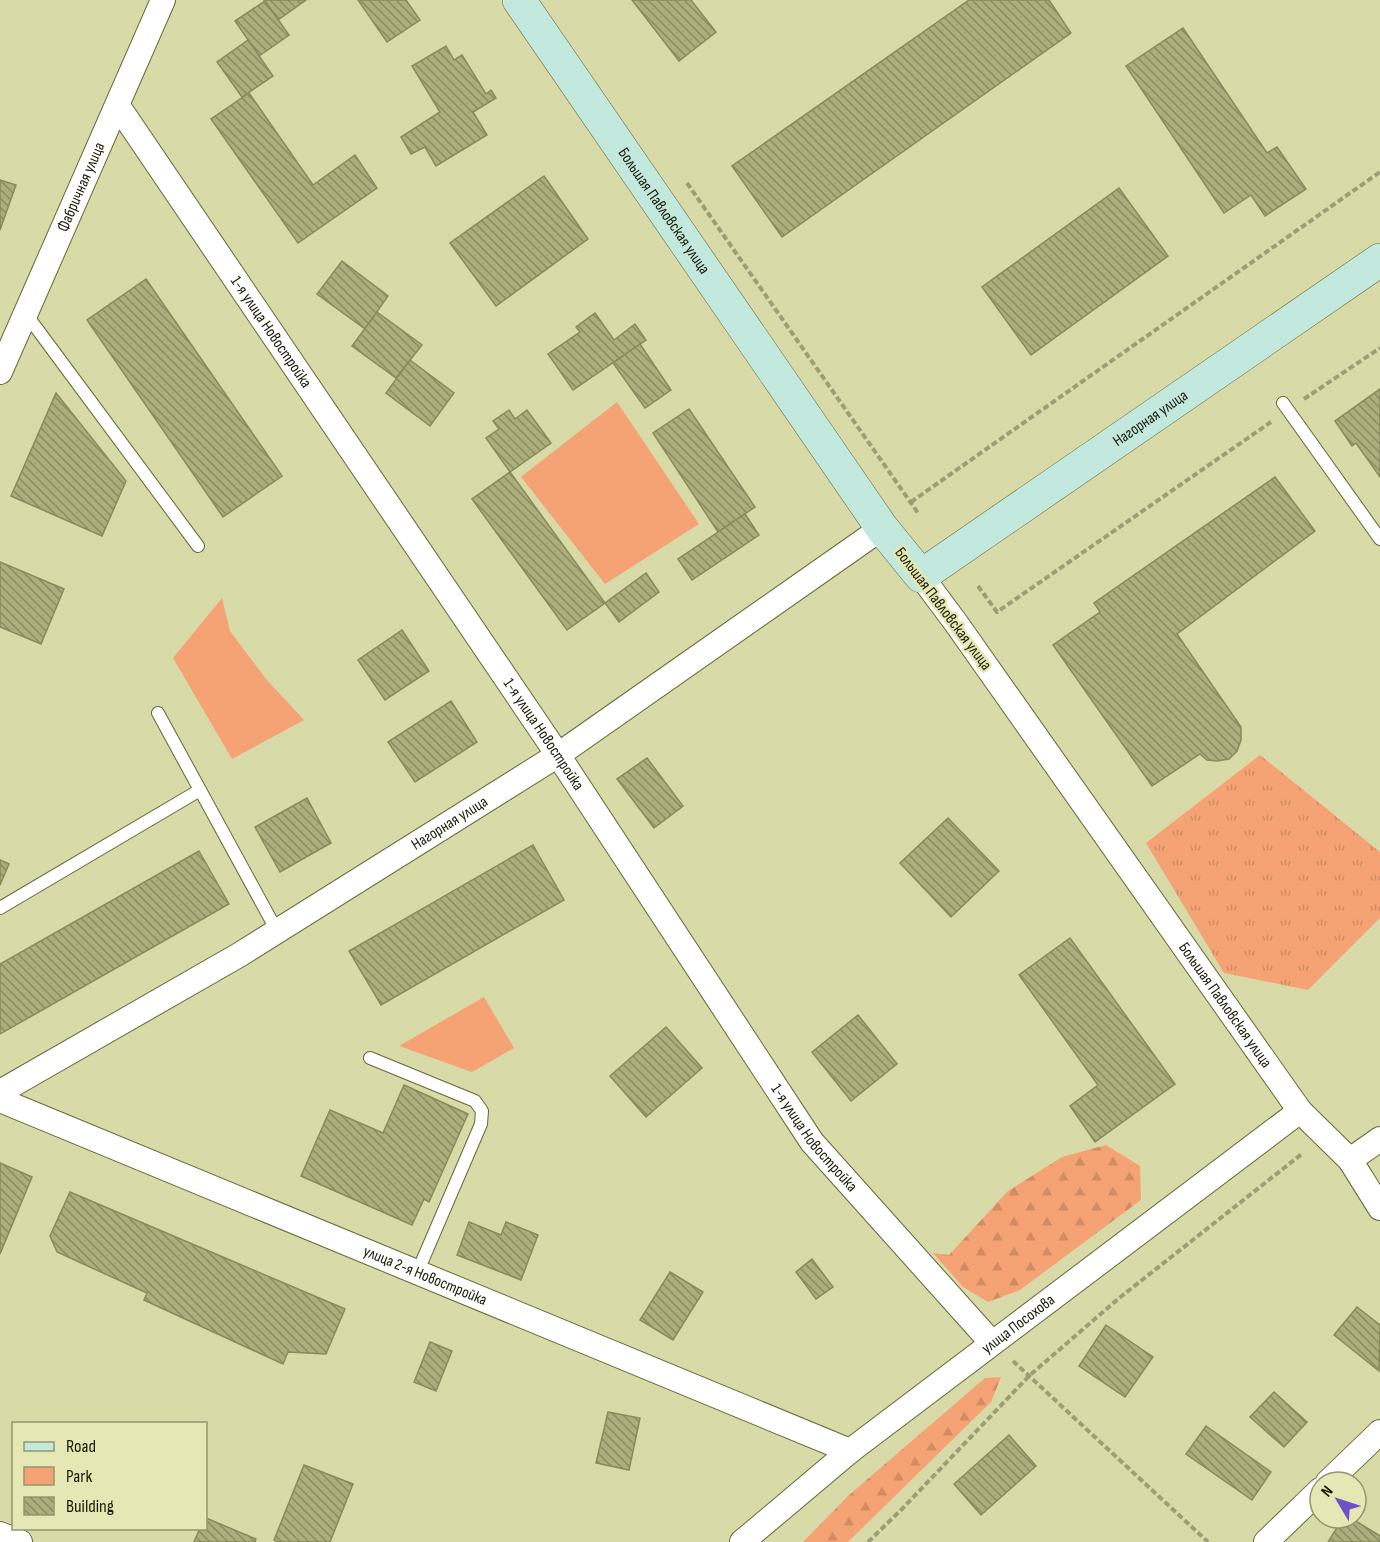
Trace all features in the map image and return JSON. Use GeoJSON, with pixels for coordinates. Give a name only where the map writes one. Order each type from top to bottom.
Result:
{"type":"FeatureCollection","features":[{"type":"Feature","properties":{"kind":"main road","name":"Большая Павловская улица"},"geometry":{"type":"LineString","coordinates":[[519,0],[882,528],[921,576]]}},
{"type":"Feature","properties":{"kind":"main road","name":"Нагорная улица"},"geometry":{"type":"LineString","coordinates":[[921,576],[1380,260]]}},
{"type":"Feature","properties":{"kind":"street","name":"Фабричная улица"},"geometry":{"type":"LineString","coordinates":[[0,372],[163,0]]}},
{"type":"Feature","properties":{"kind":"street","name":"1-я улица Новостройка"},"geometry":{"type":"LineString","coordinates":[[118,106],[558,755],[812,1142],[992,1343]]}},
{"type":"Feature","properties":{"kind":"street","name":"Нагорная улица"},"geometry":{"type":"LineString","coordinates":[[0,1092],[277,931],[558,755],[882,528]]}},
{"type":"Feature","properties":{"kind":"street","name":"Большая Павловская улица"},"geometry":{"type":"LineString","coordinates":[[921,576],[1300,1111],[1350,1160],[1380,1208]]}},
{"type":"Feature","properties":{"kind":"street","name":"улица 2-я Новостройка"},"geometry":{"type":"LineString","coordinates":[[0,1100],[850,1451]]}},
{"type":"Feature","properties":{"kind":"street","name":"улица Посохова"},"geometry":{"type":"LineString","coordinates":[[742,1542],[850,1451],[1300,1111]]}},
{"type":"Feature","properties":{"kind":"street"},"geometry":{"type":"LineString","coordinates":[[1350,1160],[1380,1139]]}},
{"type":"Feature","properties":{"kind":"street"},"geometry":{"type":"LineString","coordinates":[[1340,1470],[1380,1432]]}},
{"type":"Feature","properties":{"kind":"street"},"geometry":{"type":"LineString","coordinates":[[1266,1542],[1308,1502]]}},
{"type":"Feature","properties":{"kind":"street"},"geometry":{"type":"LineString","coordinates":[[0,1534],[20,1542]]}},
{"type":"Feature","properties":{"kind":"lane"},"geometry":{"type":"LineString","coordinates":[[26,314],[198,546]]}},
{"type":"Feature","properties":{"kind":"lane"},"geometry":{"type":"LineString","coordinates":[[1286,406],[1380,539]]}},
{"type":"Feature","properties":{"kind":"lane"},"geometry":{"type":"LineString","coordinates":[[158,713],[277,931]]}},
{"type":"Feature","properties":{"kind":"lane"},"geometry":{"type":"LineString","coordinates":[[0,908],[200,790]]}},
{"type":"Feature","properties":{"kind":"lane"},"geometry":{"type":"LineString","coordinates":[[370,1058],[475,1101],[482,1111],[481,1124],[417,1273]]}},
{"type":"Feature","properties":{"kind":"path"},"geometry":{"type":"LineString","coordinates":[[910,502],[1380,172]]}},
{"type":"Feature","properties":{"kind":"path"},"geometry":{"type":"LineString","coordinates":[[683,177],[918,513]]}},
{"type":"Feature","properties":{"kind":"path"},"geometry":{"type":"LineString","coordinates":[[978,586],[997,612],[1286,406],[1380,348]]}},
{"type":"Feature","properties":{"kind":"path"},"geometry":{"type":"LineString","coordinates":[[868,1542],[902,1510],[1030,1376],[1118,1299],[1325,1136]]}},
{"type":"Feature","properties":{"kind":"path"},"geometry":{"type":"LineString","coordinates":[[992,1343],[1208,1542]]}},
{"type":"Feature","properties":{"kind":"green space"},"geometry":{"type":"Polygon","coordinates":[[[617,402],[699,524],[605,584],[521,477],[617,402]]]}},
{"type":"Feature","properties":{"kind":"green space"},"geometry":{"type":"Polygon","coordinates":[[[222,598],[230,631],[266,679],[304,720],[232,759],[173,658],[222,598]]]}},
{"type":"Feature","properties":{"kind":"green space"},"geometry":{"type":"Polygon","coordinates":[[[1260,755],[1380,852],[1380,918],[1308,990],[1224,973],[1146,843],[1260,755]]]}},
{"type":"Feature","properties":{"kind":"green space"},"geometry":{"type":"Polygon","coordinates":[[[484,997],[514,1048],[472,1072],[399,1046],[484,997]]]}},
{"type":"Feature","properties":{"kind":"green space"},"geometry":{"type":"Polygon","coordinates":[[[1106,1145],[1140,1166],[1141,1200],[1020,1290],[988,1302],[963,1287],[933,1253],[949,1255],[1008,1191],[1062,1157],[1106,1145]]]}},
{"type":"Feature","properties":{"kind":"green space"},"geometry":{"type":"Polygon","coordinates":[[[1001,1377],[991,1402],[848,1542],[803,1542],[849,1495],[985,1378],[1001,1377]]]}},
{"type":"Feature","properties":{"kind":"building"},"geometry":{"type":"Polygon","coordinates":[[[264,0],[306,0],[278,20],[264,0]]]}},
{"type":"Feature","properties":{"kind":"building"},"geometry":{"type":"Polygon","coordinates":[[[358,0],[406,0],[420,20],[387,42],[358,0]]]}},
{"type":"Feature","properties":{"kind":"building"},"geometry":{"type":"Polygon","coordinates":[[[632,0],[691,0],[716,32],[679,61],[632,0]]]}},
{"type":"Feature","properties":{"kind":"building"},"geometry":{"type":"Polygon","coordinates":[[[969,0],[1049,0],[1071,33],[782,237],[732,166],[969,0]]]}},
{"type":"Feature","properties":{"kind":"building"},"geometry":{"type":"Polygon","coordinates":[[[265,1],[289,35],[259,56],[235,21],[265,1]]]}},
{"type":"Feature","properties":{"kind":"building"},"geometry":{"type":"Polygon","coordinates":[[[1183,28],[1267,153],[1277,147],[1306,189],[1265,216],[1251,195],[1224,213],[1126,66],[1183,28]]]}},
{"type":"Feature","properties":{"kind":"building"},"geometry":{"type":"Polygon","coordinates":[[[248,40],[273,76],[242,97],[217,62],[248,40]]]}},
{"type":"Feature","properties":{"kind":"building"},"geometry":{"type":"Polygon","coordinates":[[[446,46],[454,60],[462,55],[486,94],[491,90],[496,98],[473,112],[487,135],[436,166],[425,147],[411,154],[401,137],[440,112],[412,66],[446,46]]]}},
{"type":"Feature","properties":{"kind":"building"},"geometry":{"type":"Polygon","coordinates":[[[249,93],[313,185],[355,155],[377,188],[298,243],[211,119],[249,93]]]}},
{"type":"Feature","properties":{"kind":"building"},"geometry":{"type":"Polygon","coordinates":[[[544,176],[588,239],[496,306],[450,243],[544,176]]]}},
{"type":"Feature","properties":{"kind":"building"},"geometry":{"type":"Polygon","coordinates":[[[0,180],[16,185],[0,230],[0,180]]]}},
{"type":"Feature","properties":{"kind":"building"},"geometry":{"type":"Polygon","coordinates":[[[1119,188],[1168,256],[1031,355],[982,287],[1119,188]]]}},
{"type":"Feature","properties":{"kind":"building"},"geometry":{"type":"Polygon","coordinates":[[[342,261],[388,296],[365,329],[317,294],[342,261]]]}},
{"type":"Feature","properties":{"kind":"building"},"geometry":{"type":"Polygon","coordinates":[[[146,279],[282,476],[223,517],[87,320],[146,279]]]}},
{"type":"Feature","properties":{"kind":"building"},"geometry":{"type":"Polygon","coordinates":[[[377,312],[422,345],[396,378],[352,346],[377,312]]]}},
{"type":"Feature","properties":{"kind":"building"},"geometry":{"type":"Polygon","coordinates":[[[595,313],[614,340],[635,324],[646,340],[573,390],[548,354],[580,332],[576,327],[595,313]]]}},
{"type":"Feature","properties":{"kind":"building"},"geometry":{"type":"Polygon","coordinates":[[[640,344],[671,390],[645,408],[613,363],[640,344]]]}},
{"type":"Feature","properties":{"kind":"building"},"geometry":{"type":"Polygon","coordinates":[[[410,360],[454,393],[430,426],[386,393],[410,360]]]}},
{"type":"Feature","properties":{"kind":"building"},"geometry":{"type":"Polygon","coordinates":[[[1380,389],[1380,477],[1356,443],[1352,446],[1335,421],[1380,389]]]}},
{"type":"Feature","properties":{"kind":"building"},"geometry":{"type":"Polygon","coordinates":[[[56,393],[126,481],[102,536],[11,496],[56,393]]]}},
{"type":"Feature","properties":{"kind":"building"},"geometry":{"type":"Polygon","coordinates":[[[689,409],[755,507],[718,532],[653,433],[689,409]]]}},
{"type":"Feature","properties":{"kind":"building"},"geometry":{"type":"Polygon","coordinates":[[[509,410],[515,419],[527,410],[551,443],[510,472],[486,438],[499,429],[493,421],[509,410]]]}},
{"type":"Feature","properties":{"kind":"building"},"geometry":{"type":"Polygon","coordinates":[[[510,472],[605,603],[567,630],[472,499],[510,472]]]}},
{"type":"Feature","properties":{"kind":"building"},"geometry":{"type":"Polygon","coordinates":[[[1275,477],[1315,531],[1177,634],[1241,727],[1241,740],[1237,751],[1229,759],[1217,761],[1207,760],[1200,754],[1152,786],[1053,645],[1100,612],[1094,603],[1275,477]]]}},
{"type":"Feature","properties":{"kind":"building"},"geometry":{"type":"Polygon","coordinates":[[[745,514],[759,535],[692,580],[678,559],[745,514]]]}},
{"type":"Feature","properties":{"kind":"building"},"geometry":{"type":"Polygon","coordinates":[[[0,562],[64,589],[41,644],[0,627],[0,562]]]}},
{"type":"Feature","properties":{"kind":"building"},"geometry":{"type":"Polygon","coordinates":[[[646,573],[659,592],[619,622],[605,603],[646,573]]]}},
{"type":"Feature","properties":{"kind":"building"},"geometry":{"type":"Polygon","coordinates":[[[402,630],[429,671],[385,700],[358,660],[402,630]]]}},
{"type":"Feature","properties":{"kind":"building"},"geometry":{"type":"Polygon","coordinates":[[[451,701],[477,742],[415,782],[388,742],[451,701]]]}},
{"type":"Feature","properties":{"kind":"building"},"geometry":{"type":"Polygon","coordinates":[[[647,758],[683,806],[654,828],[617,779],[647,758]]]}},
{"type":"Feature","properties":{"kind":"building"},"geometry":{"type":"Polygon","coordinates":[[[307,798],[331,843],[280,872],[255,827],[307,798]]]}},
{"type":"Feature","properties":{"kind":"building"},"geometry":{"type":"Polygon","coordinates":[[[948,818],[999,871],[951,917],[900,863],[948,818]]]}},
{"type":"Feature","properties":{"kind":"building"},"geometry":{"type":"Polygon","coordinates":[[[533,845],[564,900],[381,1005],[349,951],[533,845]]]}},
{"type":"Feature","properties":{"kind":"building"},"geometry":{"type":"Polygon","coordinates":[[[199,851],[229,904],[0,1034],[0,964],[199,851]]]}},
{"type":"Feature","properties":{"kind":"building"},"geometry":{"type":"Polygon","coordinates":[[[0,860],[9,864],[0,885],[0,860]]]}},
{"type":"Feature","properties":{"kind":"building"},"geometry":{"type":"Polygon","coordinates":[[[1070,938],[1175,1084],[1095,1142],[1070,1106],[1098,1085],[1019,975],[1070,938]]]}},
{"type":"Feature","properties":{"kind":"building"},"geometry":{"type":"Polygon","coordinates":[[[858,1015],[897,1064],[851,1101],[812,1052],[858,1015]]]}},
{"type":"Feature","properties":{"kind":"building"},"geometry":{"type":"Polygon","coordinates":[[[666,1027],[702,1068],[646,1117],[610,1076],[666,1027]]]}},
{"type":"Feature","properties":{"kind":"building"},"geometry":{"type":"Polygon","coordinates":[[[404,1085],[468,1114],[429,1202],[424,1199],[412,1225],[301,1176],[330,1110],[383,1133],[404,1085]]]}},
{"type":"Feature","properties":{"kind":"building"},"geometry":{"type":"Polygon","coordinates":[[[0,1163],[32,1177],[0,1254],[0,1163]]]}},
{"type":"Feature","properties":{"kind":"building"},"geometry":{"type":"Polygon","coordinates":[[[70,1192],[345,1309],[326,1354],[288,1352],[283,1364],[144,1300],[147,1293],[57,1252],[50,1236],[70,1192]]]}},
{"type":"Feature","properties":{"kind":"building"},"geometry":{"type":"Polygon","coordinates":[[[469,1222],[501,1235],[506,1222],[538,1235],[521,1280],[457,1255],[469,1222]]]}},
{"type":"Feature","properties":{"kind":"building"},"geometry":{"type":"Polygon","coordinates":[[[812,1259],[833,1287],[816,1299],[796,1272],[812,1259]]]}},
{"type":"Feature","properties":{"kind":"building"},"geometry":{"type":"Polygon","coordinates":[[[670,1272],[703,1292],[673,1340],[640,1320],[670,1272]]]}},
{"type":"Feature","properties":{"kind":"building"},"geometry":{"type":"Polygon","coordinates":[[[1357,1307],[1380,1325],[1379,1371],[1334,1335],[1357,1307]]]}},
{"type":"Feature","properties":{"kind":"building"},"geometry":{"type":"Polygon","coordinates":[[[1106,1325],[1153,1357],[1125,1397],[1079,1366],[1106,1325]]]}},
{"type":"Feature","properties":{"kind":"building"},"geometry":{"type":"Polygon","coordinates":[[[430,1342],[452,1351],[436,1391],[414,1382],[430,1342]]]}},
{"type":"Feature","properties":{"kind":"building"},"geometry":{"type":"Polygon","coordinates":[[[1274,1392],[1307,1422],[1284,1447],[1250,1417],[1274,1392]]]}},
{"type":"Feature","properties":{"kind":"building"},"geometry":{"type":"Polygon","coordinates":[[[608,1412],[640,1418],[629,1470],[596,1463],[608,1412]]]}},
{"type":"Feature","properties":{"kind":"building"},"geometry":{"type":"Polygon","coordinates":[[[1206,1426],[1271,1472],[1252,1500],[1186,1454],[1206,1426]]]}},
{"type":"Feature","properties":{"kind":"building"},"geometry":{"type":"Polygon","coordinates":[[[1009,1435],[1036,1466],[981,1515],[954,1484],[1009,1435]]]}},
{"type":"Feature","properties":{"kind":"building"},"geometry":{"type":"Polygon","coordinates":[[[304,1465],[353,1484],[330,1542],[279,1542],[274,1540],[304,1465]]]}},
{"type":"Feature","properties":{"kind":"building"},"geometry":{"type":"Polygon","coordinates":[[[207,1518],[256,1539],[255,1542],[194,1542],[199,1530],[207,1530],[207,1518]]]}},
{"type":"Feature","properties":{"kind":"building"},"geometry":{"type":"Polygon","coordinates":[[[1368,1529],[1380,1536],[1380,1542],[1328,1542],[1336,1530],[1368,1529]]]}}]}
